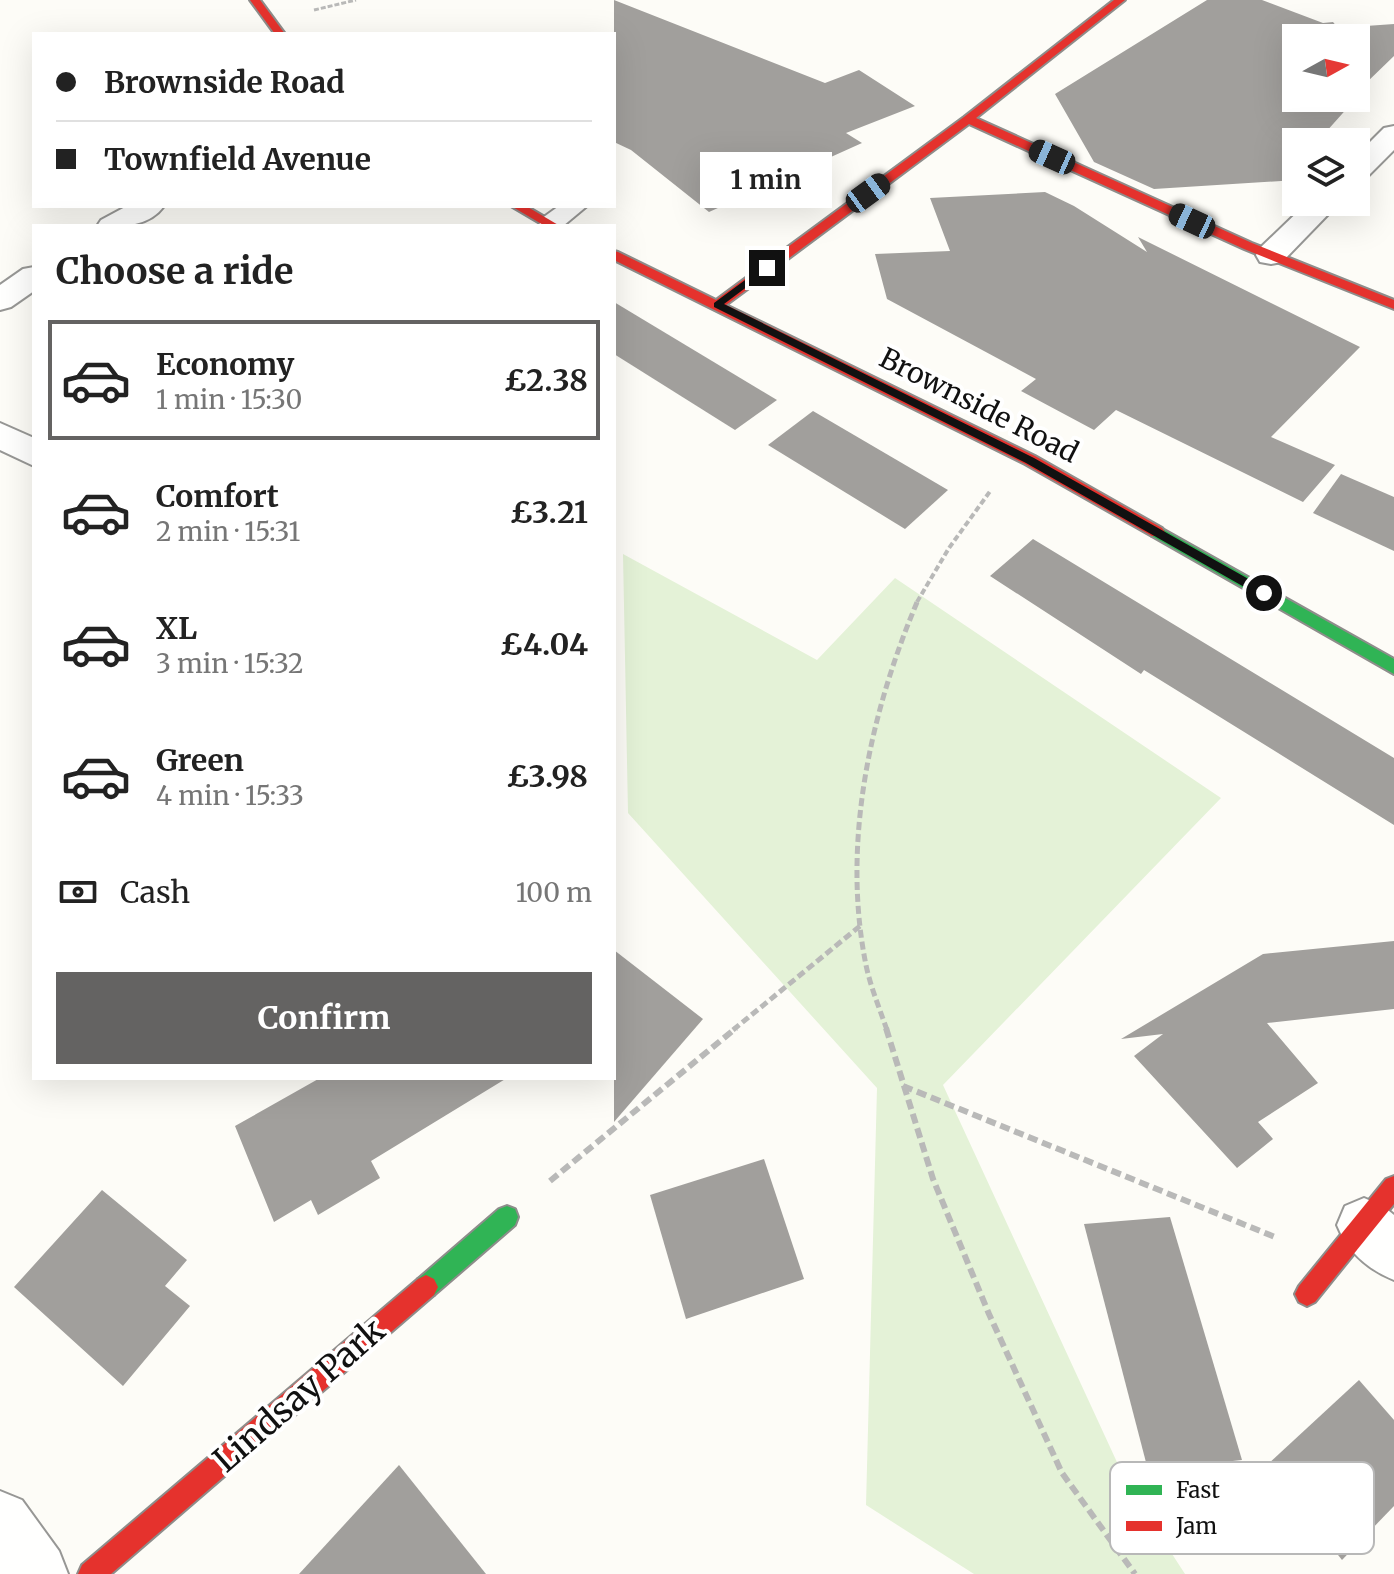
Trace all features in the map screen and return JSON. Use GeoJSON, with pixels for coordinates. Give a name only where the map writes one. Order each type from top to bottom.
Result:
{"type":"FeatureCollection","features":[{"type":"Feature","properties":{"kind":"street"},"geometry":{"type":"LineString","coordinates":[[255,0],[279,32]]}},
{"type":"Feature","properties":{"kind":"street"},"geometry":{"type":"LineString","coordinates":[[717,305],[968,119],[1120,0]]}},
{"type":"Feature","properties":{"kind":"street"},"geometry":{"type":"LineString","coordinates":[[968,119],[1271,255],[1394,305]]}},
{"type":"Feature","properties":{"kind":"street"},"geometry":{"type":"LineString","coordinates":[[1370,158],[1394,134]]}},
{"type":"Feature","properties":{"kind":"street"},"geometry":{"type":"LineString","coordinates":[[116,224],[145,208]]}},
{"type":"Feature","properties":{"kind":"street"},"geometry":{"type":"LineString","coordinates":[[521,208],[550,224]]}},
{"type":"Feature","properties":{"kind":"street"},"geometry":{"type":"LineString","coordinates":[[1271,255],[1311,216]]}},
{"type":"Feature","properties":{"kind":"street","name":"Brownside Road"},"geometry":{"type":"LineString","coordinates":[[616,256],[1018,454],[1394,667]]}},
{"type":"Feature","properties":{"kind":"street"},"geometry":{"type":"LineString","coordinates":[[0,300],[32,277]]}},
{"type":"Feature","properties":{"kind":"street"},"geometry":{"type":"LineString","coordinates":[[0,435],[32,453]]}},
{"type":"Feature","properties":{"kind":"street","name":"Lindsay Park"},"geometry":{"type":"LineString","coordinates":[[91,1574],[507,1217]]}},
{"type":"Feature","properties":{"kind":"street"},"geometry":{"type":"LineString","coordinates":[[1307,1294],[1372,1231]]}},
{"type":"Feature","properties":{"kind":"street"},"geometry":{"type":"LineString","coordinates":[[0,1522],[36,1574]]}},
{"type":"Feature","properties":{"kind":"lane"},"geometry":{"type":"LineString","coordinates":[[553,224],[573,208]]}},
{"type":"Feature","properties":{"kind":"path"},"geometry":{"type":"LineString","coordinates":[[329,7],[356,0]]}},
{"type":"Feature","properties":{"kind":"path"},"geometry":{"type":"LineString","coordinates":[[1018,454],[949,548],[917,602],[873,731],[861,808],[858,899],[865,961],[902,1085],[939,1192],[1062,1473],[1110,1539]]}},
{"type":"Feature","properties":{"kind":"path"},"geometry":{"type":"LineString","coordinates":[[507,1217],[861,925]]}},
{"type":"Feature","properties":{"kind":"path"},"geometry":{"type":"LineString","coordinates":[[902,1085],[1372,1231]]}},
{"type":"Feature","properties":{"kind":"path"},"geometry":{"type":"LineString","coordinates":[[1121,1554],[1135,1574]]}},
{"type":"Feature","properties":{"kind":"green space"},"geometry":{"type":"Polygon","coordinates":[[[623,554],[817,660],[895,578],[1221,798],[943,1085],[1117,1462],[1110,1462],[1110,1554],[1172,1554],[1185,1574],[974,1574],[866,1505],[877,1088],[628,813],[623,554]]]}},
{"type":"Feature","properties":{"kind":"building"},"geometry":{"type":"Polygon","coordinates":[[[614,0],[825,83],[859,70],[915,106],[846,133],[862,143],[709,212],[631,150],[616,143],[614,0]]]}},
{"type":"Feature","properties":{"kind":"building"},"geometry":{"type":"Polygon","coordinates":[[[1207,0],[1262,0],[1323,23],[1335,24],[1282,24],[1282,112],[1344,112],[1330,128],[1282,128],[1282,181],[1154,189],[1094,162],[1055,94],[1207,0]]]}},
{"type":"Feature","properties":{"kind":"building"},"geometry":{"type":"Polygon","coordinates":[[[1394,24],[1394,56],[1370,79],[1370,26],[1394,24]]]}},
{"type":"Feature","properties":{"kind":"building"},"geometry":{"type":"Polygon","coordinates":[[[1045,192],[1074,206],[1147,252],[1138,237],[1360,347],[1271,437],[1335,465],[1303,502],[1116,410],[1094,430],[1021,391],[1036,379],[887,299],[875,254],[950,251],[930,198],[1045,192]]]}},
{"type":"Feature","properties":{"kind":"building"},"geometry":{"type":"Polygon","coordinates":[[[616,303],[777,400],[735,430],[616,355],[616,303]]]}},
{"type":"Feature","properties":{"kind":"building"},"geometry":{"type":"Polygon","coordinates":[[[813,411],[948,490],[905,529],[768,445],[813,411]]]}},
{"type":"Feature","properties":{"kind":"building"},"geometry":{"type":"Polygon","coordinates":[[[1341,474],[1394,497],[1394,551],[1313,513],[1341,474]]]}},
{"type":"Feature","properties":{"kind":"building"},"geometry":{"type":"Polygon","coordinates":[[[1033,539],[1394,758],[1394,825],[1144,670],[1141,674],[990,576],[1033,539]]]}},
{"type":"Feature","properties":{"kind":"building"},"geometry":{"type":"Polygon","coordinates":[[[1394,941],[1394,1009],[1267,1023],[1318,1083],[1258,1122],[1273,1139],[1237,1168],[1134,1056],[1163,1034],[1121,1039],[1263,954],[1394,941]]]}},
{"type":"Feature","properties":{"kind":"building"},"geometry":{"type":"Polygon","coordinates":[[[616,952],[703,1019],[614,1122],[616,1080],[616,952]]]}},
{"type":"Feature","properties":{"kind":"building"},"geometry":{"type":"Polygon","coordinates":[[[316,1080],[504,1080],[371,1161],[380,1178],[318,1215],[311,1200],[274,1222],[235,1126],[316,1080]]]}},
{"type":"Feature","properties":{"kind":"building"},"geometry":{"type":"Polygon","coordinates":[[[764,1159],[804,1279],[686,1319],[650,1195],[764,1159]]]}},
{"type":"Feature","properties":{"kind":"building"},"geometry":{"type":"Polygon","coordinates":[[[102,1190],[187,1260],[165,1286],[190,1306],[123,1386],[14,1287],[102,1190]]]}},
{"type":"Feature","properties":{"kind":"building"},"geometry":{"type":"Polygon","coordinates":[[[1170,1217],[1242,1460],[1146,1462],[1084,1224],[1170,1217]]]}},
{"type":"Feature","properties":{"kind":"building"},"geometry":{"type":"Polygon","coordinates":[[[1359,1380],[1394,1420],[1394,1506],[1374,1527],[1374,1462],[1270,1462],[1359,1380]]]}},
{"type":"Feature","properties":{"kind":"building"},"geometry":{"type":"Polygon","coordinates":[[[399,1465],[486,1574],[299,1574],[399,1465]]]}},
{"type":"Feature","properties":{"kind":"traffic: fast"},"geometry":{"type":"LineString","coordinates":[[1157,532],[1394,667]]}},
{"type":"Feature","properties":{"kind":"traffic: fast"},"geometry":{"type":"LineString","coordinates":[[426,1287],[507,1217]]}},
{"type":"Feature","properties":{"kind":"traffic: jam"},"geometry":{"type":"LineString","coordinates":[[255,0],[279,32]]}},
{"type":"Feature","properties":{"kind":"traffic: jam"},"geometry":{"type":"LineString","coordinates":[[717,305],[968,119],[1120,0]]}},
{"type":"Feature","properties":{"kind":"traffic: jam"},"geometry":{"type":"LineString","coordinates":[[968,119],[1248,246],[1394,305]]}},
{"type":"Feature","properties":{"kind":"traffic: jam"},"geometry":{"type":"LineString","coordinates":[[521,208],[550,224]]}},
{"type":"Feature","properties":{"kind":"traffic: jam"},"geometry":{"type":"LineString","coordinates":[[616,256],[1030,460],[1157,532]]}},
{"type":"Feature","properties":{"kind":"traffic: jam"},"geometry":{"type":"LineString","coordinates":[[1307,1294],[1394,1187]]}},
{"type":"Feature","properties":{"kind":"traffic: jam"},"geometry":{"type":"LineString","coordinates":[[91,1574],[426,1287]]}},
{"type":"Feature","properties":{"kind":"route"},"geometry":{"type":"LineString","coordinates":[[767,268],[717,305],[1030,460],[1264,593]]}}]}
